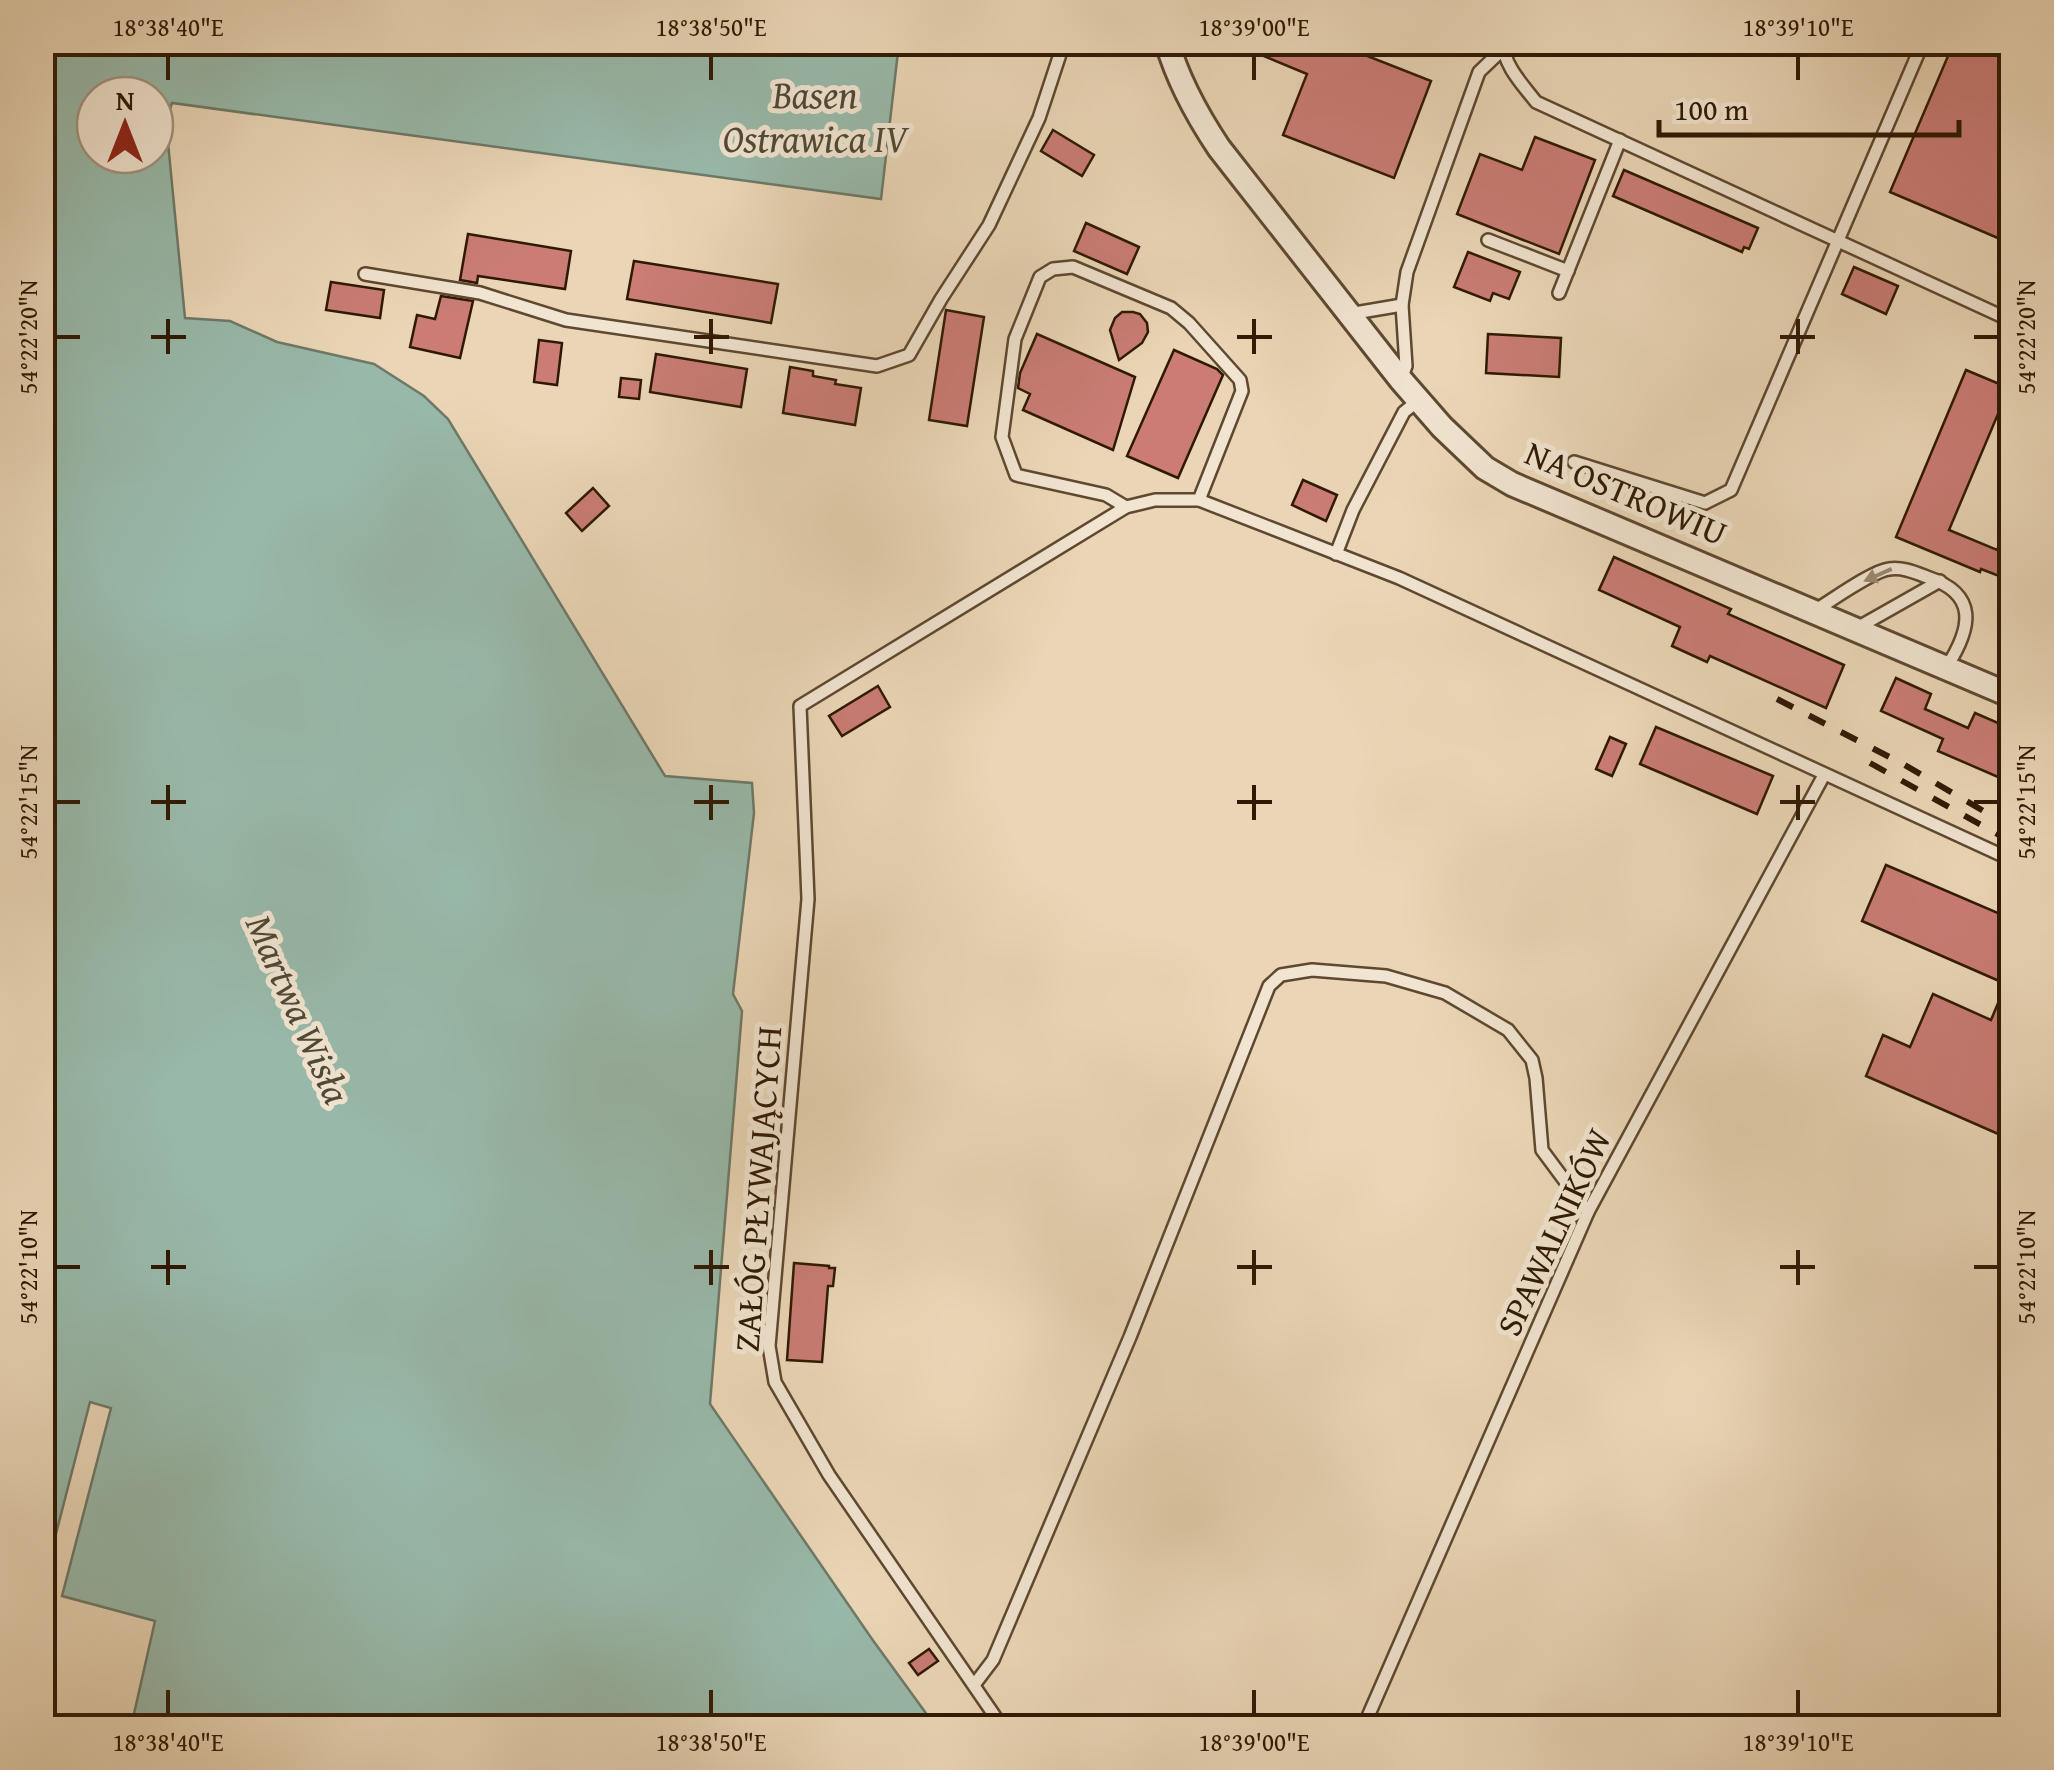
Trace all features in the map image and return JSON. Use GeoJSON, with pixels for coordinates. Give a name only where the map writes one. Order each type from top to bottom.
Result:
{"type":"FeatureCollection","features":[{"type":"Feature","properties":{"kind":"street","name":"NA OSTROWIU"},"geometry":{"type":"LineString","coordinates":[[1167,42],[1198,117],[1219,148],[1401,380],[1485,468],[1512,484],[2008,695]]}},
{"type":"Feature","properties":{"kind":"lane"},"geometry":{"type":"LineString","coordinates":[[365,274],[480,293],[566,320],[877,366],[908,356],[989,225],[1039,118],[1064,42]]}},
{"type":"Feature","properties":{"kind":"lane"},"geometry":{"type":"LineString","coordinates":[[1574,462],[1705,503],[1731,490],[1924,42]]}},
{"type":"Feature","properties":{"kind":"lane"},"geometry":{"type":"LineString","coordinates":[[1401,380],[1406,366],[1402,306],[1407,272],[1479,72],[1503,46],[1516,76],[1536,102],[2012,321]]}},
{"type":"Feature","properties":{"kind":"lane"},"geometry":{"type":"LineString","coordinates":[[1559,294],[1620,140]]}},
{"type":"Feature","properties":{"kind":"lane"},"geometry":{"type":"LineString","coordinates":[[1488,240],[1568,271]]}},
{"type":"Feature","properties":{"kind":"lane"},"geometry":{"type":"LineString","coordinates":[[1199,500],[1242,390],[1240,380],[1189,322],[1171,308],[1073,267],[1053,269],[1040,277],[1015,339],[1002,437],[1016,475],[1106,495],[1126,507],[1155,500],[1199,500],[1416,586],[2012,860]]}},
{"type":"Feature","properties":{"kind":"lane"},"geometry":{"type":"LineString","coordinates":[[1349,314],[1402,306]]}},
{"type":"Feature","properties":{"kind":"lane"},"geometry":{"type":"LineString","coordinates":[[1336,554],[1404,412],[1418,400]]}},
{"type":"Feature","properties":{"kind":"lane","name":"ZAŁÓG PŁYWAJĄCYCH"},"geometry":{"type":"LineString","coordinates":[[1003,1728],[829,1475],[775,1382],[769,1346],[808,899],[800,706],[1126,507]]}},
{"type":"Feature","properties":{"kind":"lane"},"geometry":{"type":"LineString","coordinates":[[1814,611],[1885,569],[1902,568],[1940,581],[1959,594],[1966,608],[1964,636],[1946,668]]}},
{"type":"Feature","properties":{"kind":"lane"},"geometry":{"type":"LineString","coordinates":[[1856,629],[1940,581]]}},
{"type":"Feature","properties":{"kind":"lane","name":"SPAWALNIKÓW"},"geometry":{"type":"LineString","coordinates":[[1363,1728],[1588,1212],[1824,775]]}},
{"type":"Feature","properties":{"kind":"lane"},"geometry":{"type":"LineString","coordinates":[[974,1685],[993,1660],[1130,1337],[1269,986],[1282,975],[1312,970],[1386,976],[1445,994],[1508,1030],[1532,1060],[1542,1150],[1588,1212]]}},
{"type":"Feature","properties":{"kind":"water"},"geometry":{"type":"Polygon","coordinates":[[[43,42],[899,43],[881,199],[175,103],[175,75],[75,75],[75,175],[171,175],[185,318],[230,321],[277,342],[374,364],[424,396],[448,419],[665,776],[752,783],[754,813],[733,994],[742,1011],[710,1404],[936,1727],[131,1727],[155,1621],[62,1596],[111,1408],[90,1402],[43,1584],[43,42]]]}},
{"type":"Feature","properties":{"kind":"building"},"geometry":{"type":"Polygon","coordinates":[[[1230,42],[1332,42],[1431,81],[1394,178],[1283,135],[1307,74],[1230,42]]]}},
{"type":"Feature","properties":{"kind":"building"},"geometry":{"type":"Polygon","coordinates":[[[1954,42],[2012,42],[2012,244],[1890,192],[1954,42]]]}},
{"type":"Feature","properties":{"kind":"building"},"geometry":{"type":"Polygon","coordinates":[[[1053,130],[1094,155],[1082,176],[1041,151],[1053,130]]]}},
{"type":"Feature","properties":{"kind":"building"},"geometry":{"type":"Polygon","coordinates":[[[1535,137],[1595,160],[1559,254],[1457,214],[1480,154],[1522,170],[1535,137]]]}},
{"type":"Feature","properties":{"kind":"building"},"geometry":{"type":"Polygon","coordinates":[[[1624,170],[1758,228],[1749,249],[1744,247],[1742,252],[1613,196],[1624,170]]]}},
{"type":"Feature","properties":{"kind":"building"},"geometry":{"type":"Polygon","coordinates":[[[1086,223],[1139,247],[1127,274],[1074,251],[1086,223]]]}},
{"type":"Feature","properties":{"kind":"building"},"geometry":{"type":"Polygon","coordinates":[[[468,234],[571,251],[565,289],[478,276],[477,283],[460,280],[468,234]]]}},
{"type":"Feature","properties":{"kind":"building"},"geometry":{"type":"Polygon","coordinates":[[[1468,252],[1520,272],[1509,299],[1493,293],[1490,301],[1454,287],[1468,252]]]}},
{"type":"Feature","properties":{"kind":"building"},"geometry":{"type":"Polygon","coordinates":[[[634,261],[778,284],[771,323],[627,299],[634,261]]]}},
{"type":"Feature","properties":{"kind":"building"},"geometry":{"type":"Polygon","coordinates":[[[1854,267],[1898,286],[1886,314],[1842,294],[1854,267]]]}},
{"type":"Feature","properties":{"kind":"building"},"geometry":{"type":"Polygon","coordinates":[[[331,282],[384,290],[380,318],[326,310],[331,282]]]}},
{"type":"Feature","properties":{"kind":"building"},"geometry":{"type":"Polygon","coordinates":[[[441,296],[473,301],[460,358],[410,347],[417,315],[435,319],[441,296]]]}},
{"type":"Feature","properties":{"kind":"building"},"geometry":{"type":"Polygon","coordinates":[[[946,310],[984,317],[967,426],[929,420],[946,310]]]}},
{"type":"Feature","properties":{"kind":"building"},"geometry":{"type":"Polygon","coordinates":[[[1122,312],[1140,314],[1148,332],[1142,343],[1119,360],[1110,330],[1122,312]]]}},
{"type":"Feature","properties":{"kind":"building"},"geometry":{"type":"Polygon","coordinates":[[[1037,334],[1135,377],[1113,450],[1023,410],[1030,394],[1018,388],[1020,373],[1037,334]]]}},
{"type":"Feature","properties":{"kind":"building"},"geometry":{"type":"Polygon","coordinates":[[[1488,334],[1561,338],[1559,377],[1486,373],[1488,334]]]}},
{"type":"Feature","properties":{"kind":"building"},"geometry":{"type":"Polygon","coordinates":[[[539,340],[562,343],[557,385],[534,382],[539,340]]]}},
{"type":"Feature","properties":{"kind":"building"},"geometry":{"type":"Polygon","coordinates":[[[1174,350],[1223,375],[1178,478],[1127,456],[1174,350]]]}},
{"type":"Feature","properties":{"kind":"building"},"geometry":{"type":"Polygon","coordinates":[[[656,354],[747,369],[741,407],[650,392],[656,354]]]}},
{"type":"Feature","properties":{"kind":"building"},"geometry":{"type":"Polygon","coordinates":[[[790,367],[813,371],[813,376],[836,380],[835,384],[861,388],[855,425],[783,413],[790,367]]]}},
{"type":"Feature","properties":{"kind":"building"},"geometry":{"type":"Polygon","coordinates":[[[1966,370],[2009,388],[1949,530],[1997,550],[2012,516],[2012,581],[1896,537],[1966,370]]]}},
{"type":"Feature","properties":{"kind":"building"},"geometry":{"type":"Polygon","coordinates":[[[621,378],[641,380],[639,399],[619,397],[621,378]]]}},
{"type":"Feature","properties":{"kind":"building"},"geometry":{"type":"Polygon","coordinates":[[[1303,480],[1337,495],[1326,521],[1292,505],[1303,480]]]}},
{"type":"Feature","properties":{"kind":"building"},"geometry":{"type":"Polygon","coordinates":[[[593,488],[609,506],[582,531],[566,513],[593,488]]]}},
{"type":"Feature","properties":{"kind":"building"},"geometry":{"type":"Polygon","coordinates":[[[1614,557],[1731,609],[1728,614],[1844,665],[1826,708],[1710,656],[1707,662],[1672,646],[1680,627],[1599,590],[1614,557]]]}},
{"type":"Feature","properties":{"kind":"building"},"geometry":{"type":"Polygon","coordinates":[[[1896,678],[1931,694],[1925,709],[1968,728],[1975,713],[2012,729],[2012,783],[1938,751],[1943,739],[1881,711],[1896,678]]]}},
{"type":"Feature","properties":{"kind":"building"},"geometry":{"type":"Polygon","coordinates":[[[878,686],[890,707],[842,736],[829,716],[878,686]]]}},
{"type":"Feature","properties":{"kind":"building"},"geometry":{"type":"Polygon","coordinates":[[[1656,727],[1773,776],[1757,814],[1640,764],[1656,727]]]}},
{"type":"Feature","properties":{"kind":"building"},"geometry":{"type":"Polygon","coordinates":[[[1610,737],[1626,744],[1612,776],[1596,769],[1610,737]]]}},
{"type":"Feature","properties":{"kind":"building"},"geometry":{"type":"Polygon","coordinates":[[[1886,865],[2012,919],[2012,1140],[1866,1076],[1883,1035],[1910,1047],[1933,994],[1991,1020],[2006,984],[1862,921],[1886,865]]]}},
{"type":"Feature","properties":{"kind":"building"},"geometry":{"type":"Polygon","coordinates":[[[794,1263],[835,1268],[833,1286],[828,1286],[822,1362],[787,1360],[794,1263]]]}},
{"type":"Feature","properties":{"kind":"building"},"geometry":{"type":"Polygon","coordinates":[[[929,1649],[938,1661],[918,1675],[909,1663],[929,1649]]]}},
{"type":"Feature","properties":{"kind":"railway"},"geometry":{"type":"LineString","coordinates":[[1777,699],[1903,764],[1992,816]]}},
{"type":"Feature","properties":{"kind":"railway"},"geometry":{"type":"LineString","coordinates":[[1870,763],[2012,842]]}},
{"type":"Feature","properties":{"kind":"water label","name":"Basen Ostrawica IV"},"geometry":{"type":"Point","coordinates":[815,117]}},
{"type":"Feature","properties":{"kind":"water label","name":"Martwa Wisła"},"geometry":{"type":"Point","coordinates":[298,1009]}}]}
